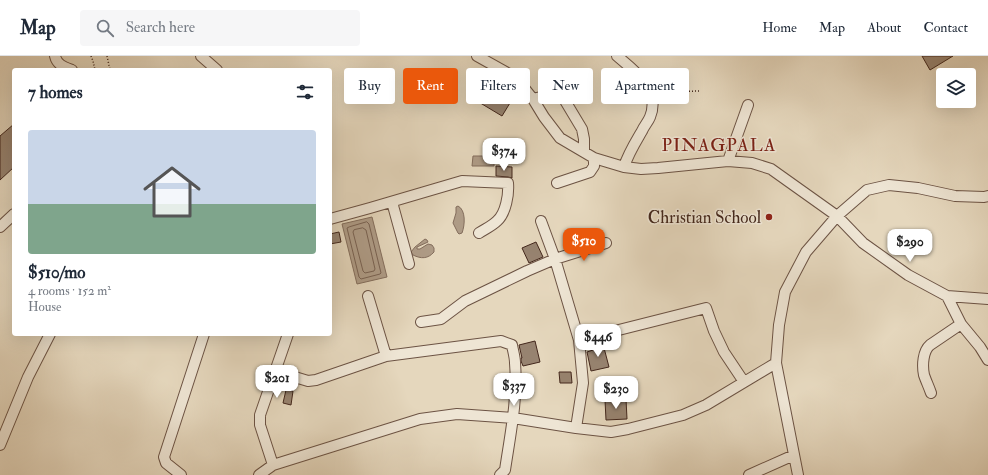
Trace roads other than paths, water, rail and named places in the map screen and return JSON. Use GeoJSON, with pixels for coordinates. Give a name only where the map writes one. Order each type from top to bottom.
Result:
{"type":"FeatureCollection","features":[{"type":"Feature","properties":{"kind":"street"},"geometry":{"type":"LineString","coordinates":[[55,56],[59,64],[68,68]]}},
{"type":"Feature","properties":{"kind":"street"},"geometry":{"type":"LineString","coordinates":[[201,56],[215,68]]}},
{"type":"Feature","properties":{"kind":"street"},"geometry":{"type":"LineString","coordinates":[[477,56],[511,76],[521,84],[560,138],[594,158],[624,167],[641,170],[728,161],[752,163],[771,169],[837,216],[863,243],[908,275],[947,296],[988,299]]}},
{"type":"Feature","properties":{"kind":"street"},"geometry":{"type":"LineString","coordinates":[[617,56],[636,71],[644,81],[651,93],[652,106],[650,116],[630,151],[624,167]]}},
{"type":"Feature","properties":{"kind":"street"},"geometry":{"type":"LineString","coordinates":[[533,99],[552,94],[558,95],[564,99],[582,129],[584,138],[584,152]]}},
{"type":"Feature","properties":{"kind":"street"},"geometry":{"type":"LineString","coordinates":[[728,161],[748,105]]}},
{"type":"Feature","properties":{"kind":"street"},"geometry":{"type":"LineString","coordinates":[[557,183],[590,172],[594,166],[594,158]]}},
{"type":"Feature","properties":{"kind":"street"},"geometry":{"type":"LineString","coordinates":[[332,218],[462,181],[508,183],[505,207],[501,216],[498,220],[478,233]]}},
{"type":"Feature","properties":{"kind":"street"},"geometry":{"type":"LineString","coordinates":[[798,475],[776,363],[779,325],[785,292],[806,252],[837,216],[867,190],[889,185],[918,188],[955,196],[988,196]]}},
{"type":"Feature","properties":{"kind":"street"},"geometry":{"type":"LineString","coordinates":[[392,202],[409,264]]}},
{"type":"Feature","properties":{"kind":"street"},"geometry":{"type":"LineString","coordinates":[[0,227],[12,216]]}},
{"type":"Feature","properties":{"kind":"street"},"geometry":{"type":"LineString","coordinates":[[541,221],[555,260],[579,340],[583,383],[576,428]]}},
{"type":"Feature","properties":{"kind":"street"},"geometry":{"type":"LineString","coordinates":[[421,322],[441,319],[466,301],[527,271],[606,243]]}},
{"type":"Feature","properties":{"kind":"street"},"geometry":{"type":"LineString","coordinates":[[368,296],[386,356]]}},
{"type":"Feature","properties":{"kind":"street"},"geometry":{"type":"LineString","coordinates":[[947,296],[961,324],[988,360]]}},
{"type":"Feature","properties":{"kind":"street"},"geometry":{"type":"LineString","coordinates":[[579,340],[706,308],[714,331],[724,352],[744,382]]}},
{"type":"Feature","properties":{"kind":"street"},"geometry":{"type":"LineString","coordinates":[[931,393],[924,374],[924,354],[930,345],[961,324]]}},
{"type":"Feature","properties":{"kind":"street"},"geometry":{"type":"LineString","coordinates":[[0,445],[28,377],[49,336]]}},
{"type":"Feature","properties":{"kind":"street"},"geometry":{"type":"LineString","coordinates":[[180,475],[166,463],[164,457],[203,336]]}},
{"type":"Feature","properties":{"kind":"street"},"geometry":{"type":"LineString","coordinates":[[273,465],[260,425],[260,415],[287,336]]}},
{"type":"Feature","properties":{"kind":"street"},"geometry":{"type":"LineString","coordinates":[[275,371],[308,381],[316,380],[386,356],[501,341],[512,345],[516,375],[513,418],[505,470],[500,475]]}},
{"type":"Feature","properties":{"kind":"street"},"geometry":{"type":"LineString","coordinates":[[259,475],[273,465],[420,419],[457,414],[513,418],[611,432],[628,430],[684,415],[706,405],[776,363]]}},
{"type":"Feature","properties":{"kind":"street"},"geometry":{"type":"LineString","coordinates":[[749,475],[794,455]]}},
{"type":"Feature","properties":{"kind":"water"},"geometry":{"type":"Polygon","coordinates":[[[473,156],[494,156],[494,166],[472,166],[473,156]]]}},
{"type":"Feature","properties":{"kind":"water"},"geometry":{"type":"Polygon","coordinates":[[[458,206],[464,214],[464,226],[462,233],[459,234],[453,223],[456,207],[458,206]]]}},
{"type":"Feature","properties":{"kind":"water"},"geometry":{"type":"Polygon","coordinates":[[[372,217],[387,277],[357,284],[342,224],[372,217]]]}},
{"type":"Feature","properties":{"kind":"water"},"geometry":{"type":"Polygon","coordinates":[[[425,239],[428,242],[417,247],[417,249],[420,249],[428,244],[432,245],[434,252],[424,258],[413,255],[411,252],[425,239]]]}},
{"type":"Feature","properties":{"kind":"place","name":"Christian School"},"geometry":{"type":"Point","coordinates":[769,217]}},
{"type":"Feature","properties":{"kind":"district","name":"PINAGPALA"},"geometry":{"type":"Point","coordinates":[719,145]}}]}
